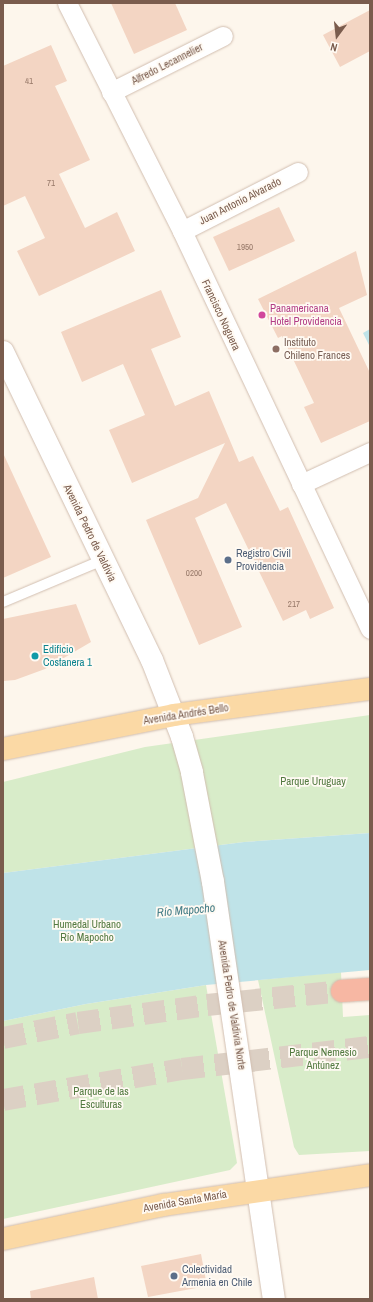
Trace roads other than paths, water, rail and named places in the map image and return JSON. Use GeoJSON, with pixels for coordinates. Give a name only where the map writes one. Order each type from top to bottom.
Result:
{"type":"FeatureCollection","features":[{"type":"Feature","properties":{"kind":"highway"},"geometry":{"type":"LineString","coordinates":[[342,991],[370,989]]}},
{"type":"Feature","properties":{"kind":"main road","name":"Avenida Pedro de Valdivia"},"geometry":{"type":"LineString","coordinates":[[3,352],[152,660],[174,715]]}},
{"type":"Feature","properties":{"kind":"main road","name":"Avenida Andrés Bello"},"geometry":{"type":"LineString","coordinates":[[3,749],[174,715],[370,689]]}},
{"type":"Feature","properties":{"kind":"main road","name":"Avenida Pedro de Valdivia Norte"},"geometry":{"type":"LineString","coordinates":[[174,715],[192,772],[206,841],[260,1189],[274,1299]]}},
{"type":"Feature","properties":{"kind":"main road","name":"Avenida Santa María"},"geometry":{"type":"LineString","coordinates":[[3,1240],[86,1220],[260,1189],[370,1175]]}},
{"type":"Feature","properties":{"kind":"street","name":"Francisco Noguera"},"geometry":{"type":"LineString","coordinates":[[67,3],[182,231],[370,629]]}},
{"type":"Feature","properties":{"kind":"street","name":"Alfredo Lecannelier"},"geometry":{"type":"LineString","coordinates":[[111,92],[223,36]]}},
{"type":"Feature","properties":{"kind":"street","name":"Juan Antonio Alvarado"},"geometry":{"type":"LineString","coordinates":[[182,231],[298,172]]}},
{"type":"Feature","properties":{"kind":"street"},"geometry":{"type":"LineString","coordinates":[[301,484],[370,452]]}},
{"type":"Feature","properties":{"kind":"lane"},"geometry":{"type":"LineString","coordinates":[[3,602],[103,560]]}},
{"type":"Feature","properties":{"kind":"water"},"geometry":{"type":"Polygon","coordinates":[[[370,329],[370,347],[363,333],[370,329]]]}},
{"type":"Feature","properties":{"kind":"water","name":"Humedal Urbano Río Mapocho"},"geometry":{"type":"Polygon","coordinates":[[[370,833],[370,970],[206,985],[86,1004],[3,1021],[3,873],[244,842],[370,833]]]}},
{"type":"Feature","properties":{"kind":"tunnel"},"geometry":{"type":"LineString","coordinates":[[3,1038],[78,1023],[207,1005],[342,991]]}},
{"type":"Feature","properties":{"kind":"tunnel"},"geometry":{"type":"LineString","coordinates":[[3,1100],[182,1069],[370,1047]]}},
{"type":"Feature","properties":{"kind":"place","name":"Panamericana Hotel Providencia"},"geometry":{"type":"Point","coordinates":[262,315]}},
{"type":"Feature","properties":{"kind":"place","name":"Instituto Chileno Frances"},"geometry":{"type":"Point","coordinates":[276,349]}},
{"type":"Feature","properties":{"kind":"place","name":"Registro Civil Providencia"},"geometry":{"type":"Point","coordinates":[228,560]}},
{"type":"Feature","properties":{"kind":"place","name":"Edificio Costanera 1"},"geometry":{"type":"Point","coordinates":[35,656]}},
{"type":"Feature","properties":{"kind":"place","name":"Colectividad Armenia en Chile"},"geometry":{"type":"Point","coordinates":[174,1276]}},
{"type":"Feature","properties":{"kind":"park label","name":"Parque Uruguay"},"geometry":{"type":"Point","coordinates":[313,781]}},
{"type":"Feature","properties":{"kind":"park label","name":"Parque Nemesio Antúnez"},"geometry":{"type":"Point","coordinates":[323,1059]}},
{"type":"Feature","properties":{"kind":"park label","name":"Parque de las Esculturas"},"geometry":{"type":"Point","coordinates":[101,1098]}},
{"type":"Feature","properties":{"kind":"water label","name":"Río Mapocho"},"geometry":{"type":"Point","coordinates":[186,911]}}]}
